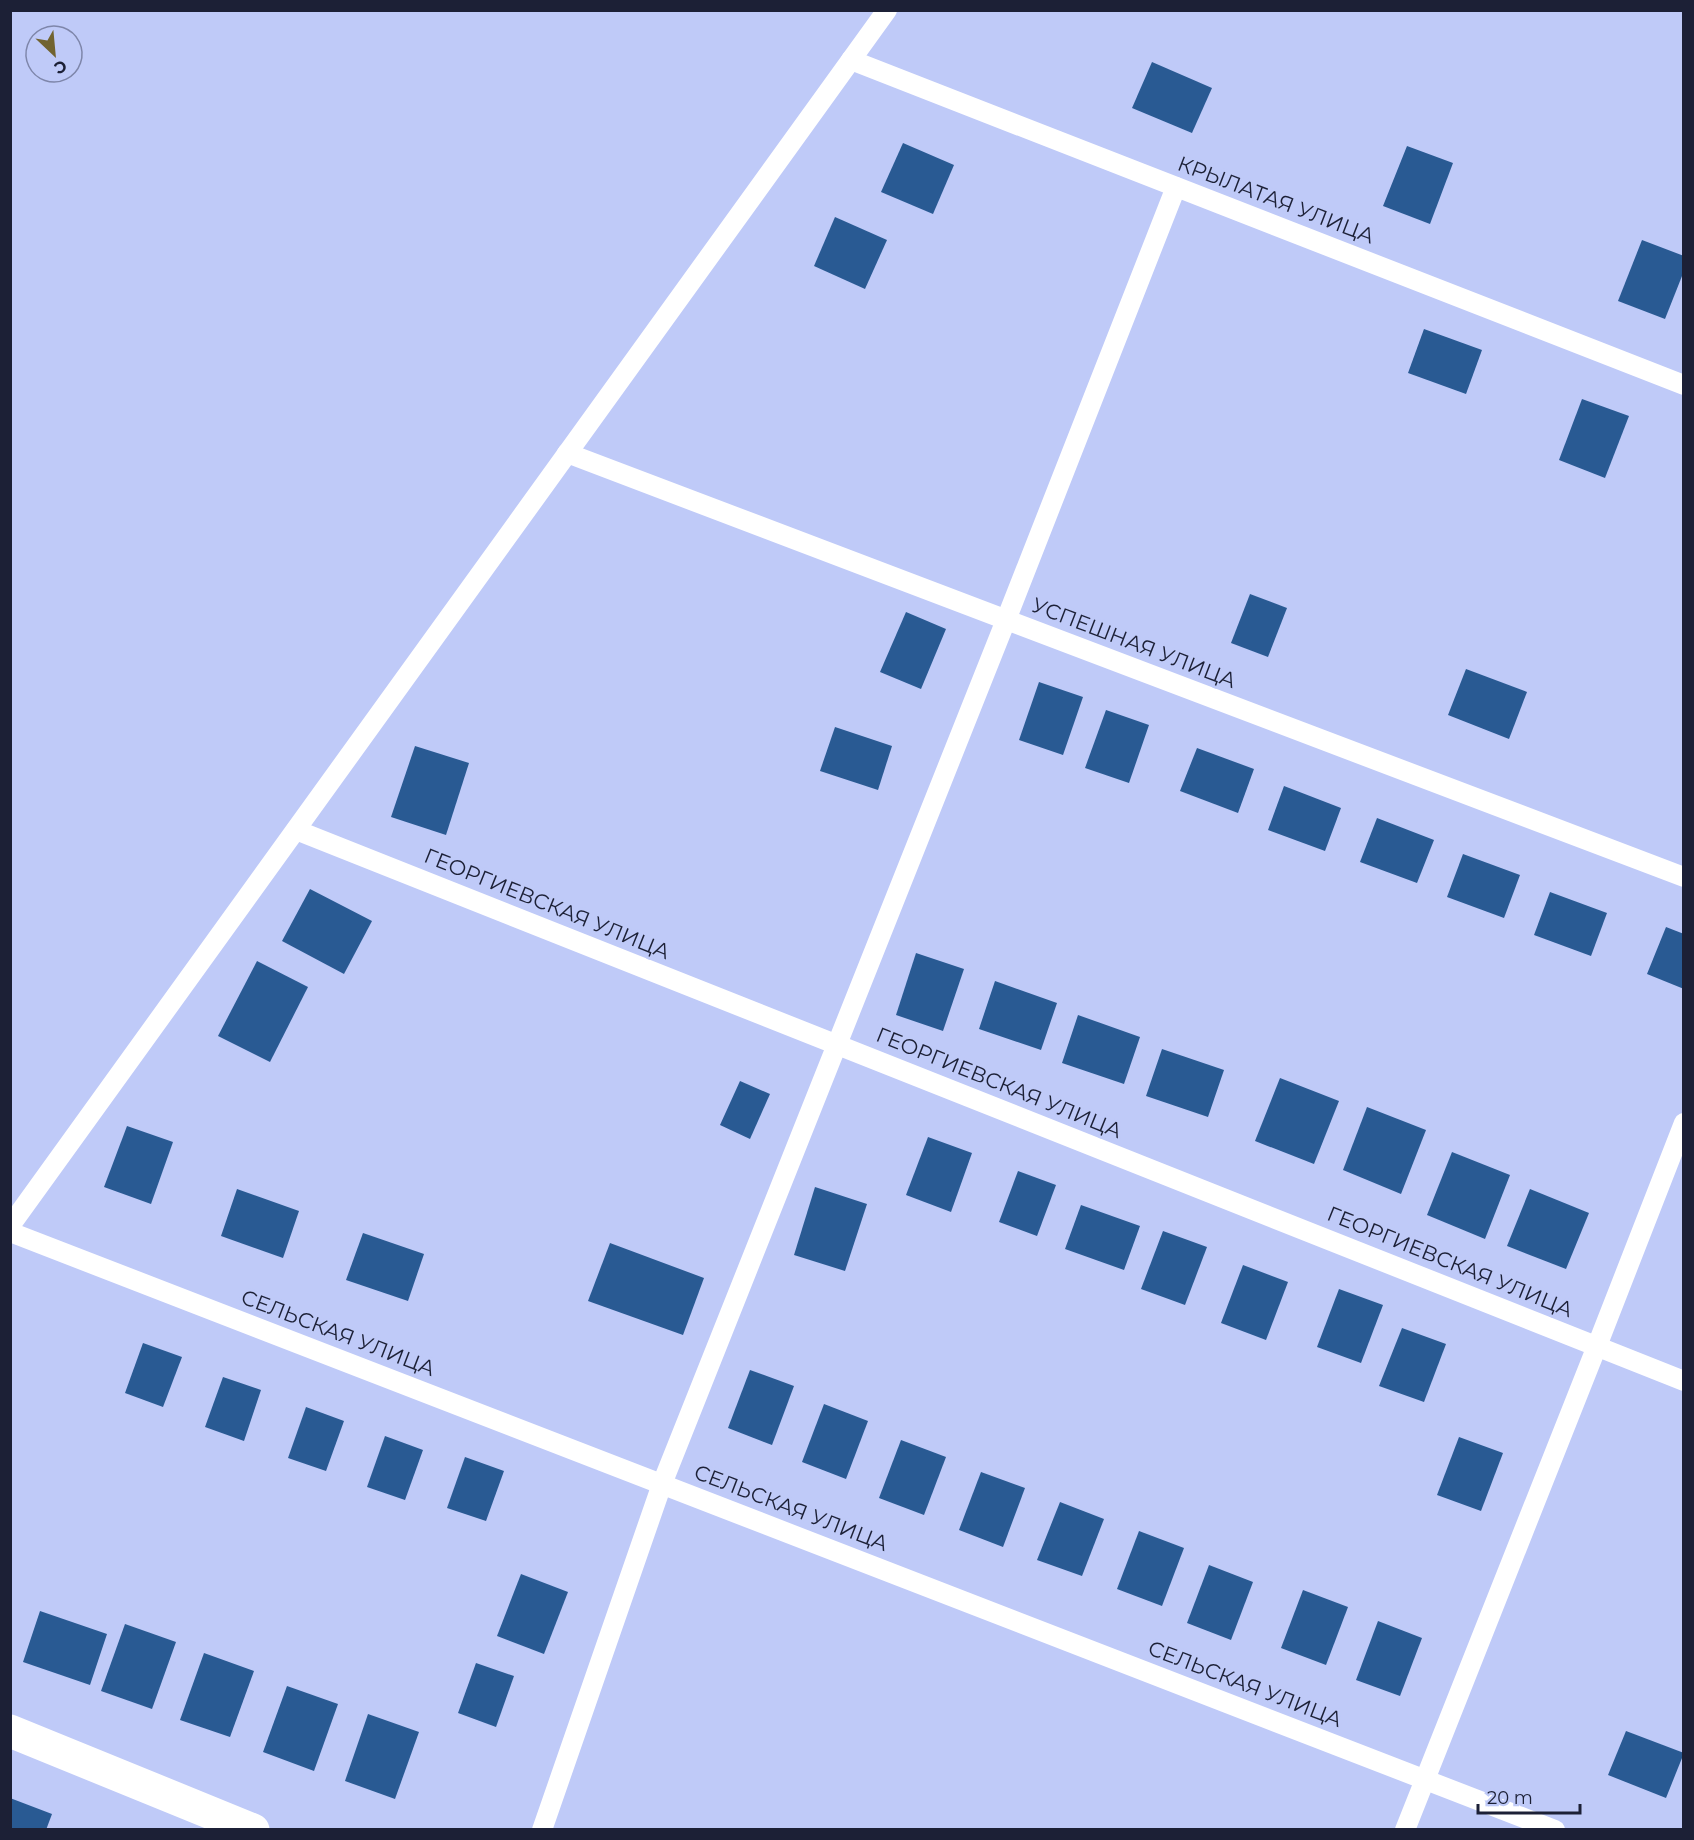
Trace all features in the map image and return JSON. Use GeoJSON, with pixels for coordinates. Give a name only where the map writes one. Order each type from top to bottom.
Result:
{"type":"FeatureCollection","features":[{"type":"Feature","properties":{"kind":"street"},"geometry":{"type":"LineString","coordinates":[[10,1731],[253,1830]]}},
{"type":"Feature","properties":{"kind":"lane"},"geometry":{"type":"LineString","coordinates":[[10,1226],[887,10]]}},
{"type":"Feature","properties":{"kind":"lane","name":"КРЫЛАТАЯ УЛИЦА"},"geometry":{"type":"LineString","coordinates":[[851,60],[1683,385]]}},
{"type":"Feature","properties":{"kind":"lane"},"geometry":{"type":"LineString","coordinates":[[542,1830],[662,1484],[1176,187]]}},
{"type":"Feature","properties":{"kind":"lane","name":"УСПЕШНАЯ УЛИЦА"},"geometry":{"type":"LineString","coordinates":[[567,453],[1683,877]]}},
{"type":"Feature","properties":{"kind":"lane","name":"ГЕОРГИЕВСКАЯ УЛИЦА"},"geometry":{"type":"LineString","coordinates":[[296,830],[1683,1381]]}},
{"type":"Feature","properties":{"kind":"lane"},"geometry":{"type":"LineString","coordinates":[[1405,1830],[1683,1123]]}},
{"type":"Feature","properties":{"kind":"lane","name":"СЕЛЬСКАЯ УЛИЦА"},"geometry":{"type":"LineString","coordinates":[[10,1232],[1555,1830]]}},
{"type":"Feature","properties":{"kind":"building"},"geometry":{"type":"Polygon","coordinates":[[[1152,62],[1212,88],[1192,133],[1132,108],[1152,62]]]}},
{"type":"Feature","properties":{"kind":"building"},"geometry":{"type":"Polygon","coordinates":[[[903,143],[954,165],[933,214],[881,192],[903,143]]]}},
{"type":"Feature","properties":{"kind":"building"},"geometry":{"type":"Polygon","coordinates":[[[1407,146],[1453,163],[1430,224],[1383,206],[1407,146]]]}},
{"type":"Feature","properties":{"kind":"building"},"geometry":{"type":"Polygon","coordinates":[[[835,217],[887,240],[865,289],[814,266],[835,217]]]}},
{"type":"Feature","properties":{"kind":"building"},"geometry":{"type":"Polygon","coordinates":[[[1642,240],[1684,256],[1684,271],[1665,319],[1618,301],[1642,240]]]}},
{"type":"Feature","properties":{"kind":"building"},"geometry":{"type":"Polygon","coordinates":[[[1424,329],[1482,350],[1466,394],[1408,373],[1424,329]]]}},
{"type":"Feature","properties":{"kind":"building"},"geometry":{"type":"Polygon","coordinates":[[[1582,399],[1629,416],[1605,478],[1559,460],[1582,399]]]}},
{"type":"Feature","properties":{"kind":"building"},"geometry":{"type":"Polygon","coordinates":[[[1250,594],[1287,608],[1268,657],[1231,643],[1250,594]]]}},
{"type":"Feature","properties":{"kind":"building"},"geometry":{"type":"Polygon","coordinates":[[[906,612],[946,629],[921,689],[880,672],[906,612]]]}},
{"type":"Feature","properties":{"kind":"building"},"geometry":{"type":"Polygon","coordinates":[[[1466,669],[1527,692],[1509,739],[1448,715],[1466,669]]]}},
{"type":"Feature","properties":{"kind":"building"},"geometry":{"type":"Polygon","coordinates":[[[1039,682],[1083,697],[1063,755],[1019,740],[1039,682]]]}},
{"type":"Feature","properties":{"kind":"building"},"geometry":{"type":"Polygon","coordinates":[[[1106,710],[1149,725],[1129,783],[1085,768],[1106,710]]]}},
{"type":"Feature","properties":{"kind":"building"},"geometry":{"type":"Polygon","coordinates":[[[835,727],[892,746],[878,790],[820,771],[835,727]]]}},
{"type":"Feature","properties":{"kind":"building"},"geometry":{"type":"Polygon","coordinates":[[[415,746],[469,763],[446,835],[391,817],[415,746]]]}},
{"type":"Feature","properties":{"kind":"building"},"geometry":{"type":"Polygon","coordinates":[[[1197,748],[1254,769],[1238,813],[1180,791],[1197,748]]]}},
{"type":"Feature","properties":{"kind":"building"},"geometry":{"type":"Polygon","coordinates":[[[1284,786],[1341,808],[1325,851],[1268,830],[1284,786]]]}},
{"type":"Feature","properties":{"kind":"building"},"geometry":{"type":"Polygon","coordinates":[[[1377,818],[1434,840],[1417,883],[1360,862],[1377,818]]]}},
{"type":"Feature","properties":{"kind":"building"},"geometry":{"type":"Polygon","coordinates":[[[1463,854],[1520,875],[1504,918],[1447,897],[1463,854]]]}},
{"type":"Feature","properties":{"kind":"building"},"geometry":{"type":"Polygon","coordinates":[[[310,889],[372,921],[344,974],[282,941],[310,889]]]}},
{"type":"Feature","properties":{"kind":"building"},"geometry":{"type":"Polygon","coordinates":[[[1550,892],[1607,913],[1591,956],[1534,935],[1550,892]]]}},
{"type":"Feature","properties":{"kind":"building"},"geometry":{"type":"Polygon","coordinates":[[[1666,927],[1684,934],[1684,989],[1647,974],[1666,927]]]}},
{"type":"Feature","properties":{"kind":"building"},"geometry":{"type":"Polygon","coordinates":[[[916,953],[964,969],[943,1031],[896,1015],[916,953]]]}},
{"type":"Feature","properties":{"kind":"building"},"geometry":{"type":"Polygon","coordinates":[[[257,961],[308,987],[270,1062],[218,1036],[257,961]]]}},
{"type":"Feature","properties":{"kind":"building"},"geometry":{"type":"Polygon","coordinates":[[[995,981],[1057,1003],[1041,1050],[979,1029],[995,981]]]}},
{"type":"Feature","properties":{"kind":"building"},"geometry":{"type":"Polygon","coordinates":[[[1078,1015],[1140,1037],[1124,1084],[1062,1063],[1078,1015]]]}},
{"type":"Feature","properties":{"kind":"building"},"geometry":{"type":"Polygon","coordinates":[[[1162,1049],[1224,1070],[1208,1117],[1146,1096],[1162,1049]]]}},
{"type":"Feature","properties":{"kind":"building"},"geometry":{"type":"Polygon","coordinates":[[[1280,1078],[1339,1101],[1314,1164],[1255,1141],[1280,1078]]]}},
{"type":"Feature","properties":{"kind":"building"},"geometry":{"type":"Polygon","coordinates":[[[740,1081],[770,1094],[750,1139],[720,1125],[740,1081]]]}},
{"type":"Feature","properties":{"kind":"building"},"geometry":{"type":"Polygon","coordinates":[[[1367,1107],[1426,1130],[1401,1194],[1343,1170],[1367,1107]]]}},
{"type":"Feature","properties":{"kind":"building"},"geometry":{"type":"Polygon","coordinates":[[[127,1126],[173,1142],[151,1204],[104,1187],[127,1126]]]}},
{"type":"Feature","properties":{"kind":"building"},"geometry":{"type":"Polygon","coordinates":[[[928,1137],[972,1153],[951,1212],[906,1195],[928,1137]]]}},
{"type":"Feature","properties":{"kind":"building"},"geometry":{"type":"Polygon","coordinates":[[[1452,1152],[1510,1175],[1485,1239],[1427,1215],[1452,1152]]]}},
{"type":"Feature","properties":{"kind":"building"},"geometry":{"type":"Polygon","coordinates":[[[1018,1171],[1056,1185],[1037,1236],[999,1222],[1018,1171]]]}},
{"type":"Feature","properties":{"kind":"building"},"geometry":{"type":"Polygon","coordinates":[[[815,1187],[867,1204],[845,1271],[794,1255],[815,1187]]]}},
{"type":"Feature","properties":{"kind":"building"},"geometry":{"type":"Polygon","coordinates":[[[237,1189],[299,1211],[283,1258],[221,1236],[237,1189]]]}},
{"type":"Feature","properties":{"kind":"building"},"geometry":{"type":"Polygon","coordinates":[[[1530,1189],[1589,1213],[1566,1269],[1507,1246],[1530,1189]]]}},
{"type":"Feature","properties":{"kind":"building"},"geometry":{"type":"Polygon","coordinates":[[[1081,1205],[1140,1226],[1124,1270],[1065,1249],[1081,1205]]]}},
{"type":"Feature","properties":{"kind":"building"},"geometry":{"type":"Polygon","coordinates":[[[1163,1231],[1207,1247],[1185,1305],[1141,1289],[1163,1231]]]}},
{"type":"Feature","properties":{"kind":"building"},"geometry":{"type":"Polygon","coordinates":[[[363,1233],[424,1254],[408,1301],[346,1280],[363,1233]]]}},
{"type":"Feature","properties":{"kind":"building"},"geometry":{"type":"Polygon","coordinates":[[[610,1243],[704,1278],[683,1335],[588,1301],[610,1243]]]}},
{"type":"Feature","properties":{"kind":"building"},"geometry":{"type":"Polygon","coordinates":[[[1243,1265],[1288,1282],[1266,1340],[1221,1323],[1243,1265]]]}},
{"type":"Feature","properties":{"kind":"building"},"geometry":{"type":"Polygon","coordinates":[[[1339,1289],[1383,1305],[1361,1363],[1317,1347],[1339,1289]]]}},
{"type":"Feature","properties":{"kind":"building"},"geometry":{"type":"Polygon","coordinates":[[[1402,1328],[1446,1344],[1424,1402],[1379,1386],[1402,1328]]]}},
{"type":"Feature","properties":{"kind":"building"},"geometry":{"type":"Polygon","coordinates":[[[143,1343],[182,1357],[163,1407],[125,1393],[143,1343]]]}},
{"type":"Feature","properties":{"kind":"building"},"geometry":{"type":"Polygon","coordinates":[[[750,1370],[794,1386],[772,1445],[728,1428],[750,1370]]]}},
{"type":"Feature","properties":{"kind":"building"},"geometry":{"type":"Polygon","coordinates":[[[223,1377],[261,1390],[244,1441],[205,1427],[223,1377]]]}},
{"type":"Feature","properties":{"kind":"building"},"geometry":{"type":"Polygon","coordinates":[[[824,1404],[868,1421],[846,1479],[802,1462],[824,1404]]]}},
{"type":"Feature","properties":{"kind":"building"},"geometry":{"type":"Polygon","coordinates":[[[306,1407],[344,1421],[326,1471],[288,1458],[306,1407]]]}},
{"type":"Feature","properties":{"kind":"building"},"geometry":{"type":"Polygon","coordinates":[[[385,1436],[423,1450],[405,1500],[367,1487],[385,1436]]]}},
{"type":"Feature","properties":{"kind":"building"},"geometry":{"type":"Polygon","coordinates":[[[1459,1437],[1503,1453],[1481,1511],[1437,1495],[1459,1437]]]}},
{"type":"Feature","properties":{"kind":"building"},"geometry":{"type":"Polygon","coordinates":[[[901,1440],[946,1457],[924,1515],[879,1498],[901,1440]]]}},
{"type":"Feature","properties":{"kind":"building"},"geometry":{"type":"Polygon","coordinates":[[[465,1457],[504,1471],[486,1521],[447,1508],[465,1457]]]}},
{"type":"Feature","properties":{"kind":"building"},"geometry":{"type":"Polygon","coordinates":[[[981,1472],[1025,1488],[1003,1547],[959,1530],[981,1472]]]}},
{"type":"Feature","properties":{"kind":"building"},"geometry":{"type":"Polygon","coordinates":[[[1060,1502],[1104,1519],[1082,1576],[1037,1560],[1060,1502]]]}},
{"type":"Feature","properties":{"kind":"building"},"geometry":{"type":"Polygon","coordinates":[[[1139,1531],[1184,1548],[1162,1606],[1117,1589],[1139,1531]]]}},
{"type":"Feature","properties":{"kind":"building"},"geometry":{"type":"Polygon","coordinates":[[[1209,1565],[1253,1582],[1231,1640],[1187,1623],[1209,1565]]]}},
{"type":"Feature","properties":{"kind":"building"},"geometry":{"type":"Polygon","coordinates":[[[521,1574],[568,1592],[544,1654],[497,1636],[521,1574]]]}},
{"type":"Feature","properties":{"kind":"building"},"geometry":{"type":"Polygon","coordinates":[[[1303,1590],[1348,1607],[1326,1665],[1281,1648],[1303,1590]]]}},
{"type":"Feature","properties":{"kind":"building"},"geometry":{"type":"Polygon","coordinates":[[[40,1611],[107,1634],[90,1685],[23,1662],[40,1611]]]}},
{"type":"Feature","properties":{"kind":"building"},"geometry":{"type":"Polygon","coordinates":[[[1378,1621],[1422,1638],[1400,1696],[1356,1680],[1378,1621]]]}},
{"type":"Feature","properties":{"kind":"building"},"geometry":{"type":"Polygon","coordinates":[[[125,1624],[176,1642],[152,1709],[101,1691],[125,1624]]]}},
{"type":"Feature","properties":{"kind":"building"},"geometry":{"type":"Polygon","coordinates":[[[204,1653],[254,1671],[230,1737],[180,1720],[204,1653]]]}},
{"type":"Feature","properties":{"kind":"building"},"geometry":{"type":"Polygon","coordinates":[[[476,1663],[514,1676],[496,1727],[458,1713],[476,1663]]]}},
{"type":"Feature","properties":{"kind":"building"},"geometry":{"type":"Polygon","coordinates":[[[287,1686],[338,1704],[314,1771],[263,1752],[287,1686]]]}},
{"type":"Feature","properties":{"kind":"building"},"geometry":{"type":"Polygon","coordinates":[[[368,1714],[419,1732],[395,1799],[345,1781],[368,1714]]]}},
{"type":"Feature","properties":{"kind":"building"},"geometry":{"type":"Polygon","coordinates":[[[1626,1731],[1684,1753],[1666,1798],[1608,1775],[1626,1731]]]}},
{"type":"Feature","properties":{"kind":"building"},"geometry":{"type":"Polygon","coordinates":[[[10,1798],[52,1814],[46,1830],[10,1830],[10,1798]]]}}]}
